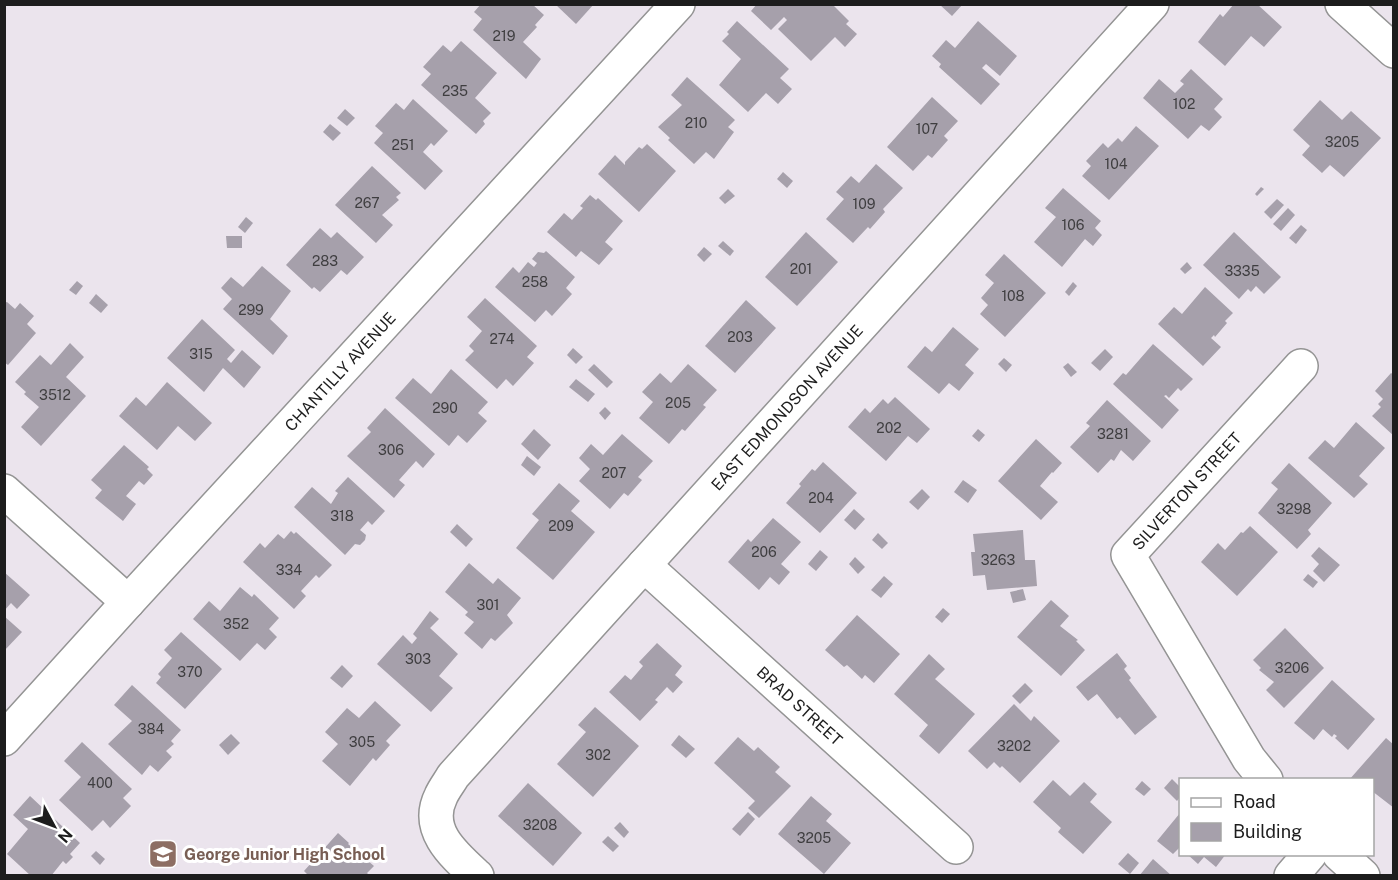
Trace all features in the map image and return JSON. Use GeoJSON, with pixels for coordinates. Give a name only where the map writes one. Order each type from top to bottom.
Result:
{"type":"FeatureCollection","features":[{"type":"Feature","properties":{"kind":"street","name":"CHANTILLY AVENUE"},"geometry":{"type":"LineString","coordinates":[[4,739],[678,4]]}},
{"type":"Feature","properties":{"kind":"street","name":"EAST EDMONDSON AVENUE"},"geometry":{"type":"LineString","coordinates":[[477,876],[442,840],[435,817],[440,797],[453,776],[1152,4]]}},
{"type":"Feature","properties":{"kind":"street"},"geometry":{"type":"LineString","coordinates":[[1342,4],[1394,51]]}},
{"type":"Feature","properties":{"kind":"street","name":"SILVERTON STREET"},"geometry":{"type":"LineString","coordinates":[[1264,778],[1249,759],[1128,555],[1301,366]]}},
{"type":"Feature","properties":{"kind":"street"},"geometry":{"type":"LineString","coordinates":[[4,491],[128,602]]}},
{"type":"Feature","properties":{"kind":"street","name":"BRAD STREET"},"geometry":{"type":"LineString","coordinates":[[644,565],[956,847]]}},
{"type":"Feature","properties":{"kind":"street"},"geometry":{"type":"LineString","coordinates":[[1291,876],[1309,856]]}},
{"type":"Feature","properties":{"kind":"street"},"geometry":{"type":"LineString","coordinates":[[1341,856],[1363,876]]}},
{"type":"Feature","properties":{"kind":"building"},"geometry":{"type":"Polygon","coordinates":[[[481,4],[532,4],[544,15],[535,25],[537,27],[523,42],[541,59],[526,79],[473,30],[482,19],[474,12],[481,4]]]}},
{"type":"Feature","properties":{"kind":"building"},"geometry":{"type":"Polygon","coordinates":[[[555,4],[594,4],[576,24],[555,4]]]}},
{"type":"Feature","properties":{"kind":"building"},"geometry":{"type":"Polygon","coordinates":[[[757,4],[832,4],[849,21],[846,24],[857,34],[845,47],[835,37],[811,61],[778,29],[787,20],[784,17],[771,30],[751,11],[757,4]]]}},
{"type":"Feature","properties":{"kind":"building"},"geometry":{"type":"Polygon","coordinates":[[[939,4],[963,4],[952,16],[939,4]]]}},
{"type":"Feature","properties":{"kind":"building"},"geometry":{"type":"Polygon","coordinates":[[[1234,4],[1257,4],[1282,27],[1264,47],[1251,36],[1225,66],[1198,42],[1220,14],[1223,17],[1234,4]]]}},
{"type":"Feature","properties":{"kind":"building"},"geometry":{"type":"Polygon","coordinates":[[[737,21],[789,69],[780,78],[792,89],[778,104],[766,93],[748,112],[719,85],[741,59],[722,41],[737,21]]]}},
{"type":"Feature","properties":{"kind":"building"},"geometry":{"type":"Polygon","coordinates":[[[978,21],[1017,56],[1000,76],[986,64],[982,68],[1000,84],[981,105],[939,67],[941,64],[932,56],[946,40],[955,48],[978,21]]]}},
{"type":"Feature","properties":{"kind":"building"},"geometry":{"type":"Polygon","coordinates":[[[461,41],[497,73],[475,98],[491,113],[483,121],[485,124],[476,134],[421,85],[431,74],[423,67],[443,45],[451,52],[461,41]]]}},
{"type":"Feature","properties":{"kind":"building"},"geometry":{"type":"Polygon","coordinates":[[[1191,69],[1223,99],[1214,109],[1222,117],[1209,131],[1201,125],[1188,139],[1143,98],[1159,79],[1175,93],[1184,84],[1180,81],[1191,69]]]}},
{"type":"Feature","properties":{"kind":"building"},"geometry":{"type":"Polygon","coordinates":[[[687,77],[735,120],[728,127],[734,132],[714,159],[706,152],[694,164],[668,140],[670,138],[658,127],[682,105],[671,95],[687,77]]]}},
{"type":"Feature","properties":{"kind":"building"},"geometry":{"type":"Polygon","coordinates":[[[932,97],[958,121],[944,136],[948,140],[932,158],[928,155],[913,171],[887,147],[932,97]]]}},
{"type":"Feature","properties":{"kind":"building"},"geometry":{"type":"Polygon","coordinates":[[[413,99],[448,131],[434,146],[431,143],[423,152],[443,171],[425,190],[374,143],[383,133],[375,126],[396,103],[404,110],[413,99]]]}},
{"type":"Feature","properties":{"kind":"building"},"geometry":{"type":"Polygon","coordinates":[[[1320,100],[1342,120],[1351,111],[1381,138],[1344,177],[1330,165],[1322,173],[1302,155],[1310,146],[1293,130],[1320,100]]]}},
{"type":"Feature","properties":{"kind":"building"},"geometry":{"type":"Polygon","coordinates":[[[345,109],[355,118],[347,126],[337,118],[345,109]]]}},
{"type":"Feature","properties":{"kind":"building"},"geometry":{"type":"Polygon","coordinates":[[[330,124],[341,133],[333,141],[323,132],[330,124]]]}},
{"type":"Feature","properties":{"kind":"building"},"geometry":{"type":"Polygon","coordinates":[[[1136,126],[1159,146],[1109,200],[1082,176],[1091,166],[1086,161],[1103,143],[1108,148],[1118,138],[1122,142],[1136,126]]]}},
{"type":"Feature","properties":{"kind":"building"},"geometry":{"type":"Polygon","coordinates":[[[647,144],[676,171],[639,212],[598,174],[615,155],[625,165],[625,162],[639,147],[642,149],[647,144]]]}},
{"type":"Feature","properties":{"kind":"building"},"geometry":{"type":"Polygon","coordinates":[[[876,164],[903,188],[883,209],[885,212],[870,229],[868,227],[853,243],[826,219],[844,199],[836,192],[851,176],[859,183],[876,164]]]}},
{"type":"Feature","properties":{"kind":"building"},"geometry":{"type":"Polygon","coordinates":[[[372,166],[401,193],[396,197],[399,200],[382,215],[393,225],[376,243],[335,205],[372,166]]]}},
{"type":"Feature","properties":{"kind":"building"},"geometry":{"type":"Polygon","coordinates":[[[783,172],[793,181],[787,188],[777,179],[783,172]]]}},
{"type":"Feature","properties":{"kind":"building"},"geometry":{"type":"Polygon","coordinates":[[[1261,187],[1264,189],[1257,196],[1255,194],[1261,187]]]}},
{"type":"Feature","properties":{"kind":"building"},"geometry":{"type":"Polygon","coordinates":[[[1063,188],[1101,221],[1095,228],[1102,235],[1093,246],[1085,239],[1062,267],[1034,242],[1056,217],[1045,208],[1063,188]]]}},
{"type":"Feature","properties":{"kind":"building"},"geometry":{"type":"Polygon","coordinates":[[[728,189],[735,196],[725,204],[719,198],[728,189]]]}},
{"type":"Feature","properties":{"kind":"building"},"geometry":{"type":"Polygon","coordinates":[[[590,195],[596,200],[598,198],[623,221],[605,242],[613,249],[599,265],[581,251],[576,257],[547,232],[564,213],[572,220],[583,208],[580,206],[590,195]]]}},
{"type":"Feature","properties":{"kind":"building"},"geometry":{"type":"Polygon","coordinates":[[[1277,199],[1284,205],[1271,219],[1264,212],[1277,199]]]}},
{"type":"Feature","properties":{"kind":"building"},"geometry":{"type":"Polygon","coordinates":[[[1288,208],[1295,215],[1281,231],[1273,224],[1288,208]]]}},
{"type":"Feature","properties":{"kind":"building"},"geometry":{"type":"Polygon","coordinates":[[[246,217],[253,223],[245,233],[238,227],[246,217]]]}},
{"type":"Feature","properties":{"kind":"building"},"geometry":{"type":"Polygon","coordinates":[[[1301,225],[1307,230],[1296,244],[1289,238],[1301,225]]]}},
{"type":"Feature","properties":{"kind":"building"},"geometry":{"type":"Polygon","coordinates":[[[320,228],[331,238],[337,232],[364,257],[347,275],[341,270],[320,292],[314,287],[312,289],[286,265],[320,228]]]}},
{"type":"Feature","properties":{"kind":"building"},"geometry":{"type":"Polygon","coordinates":[[[806,232],[838,262],[797,306],[765,277],[806,232]]]}},
{"type":"Feature","properties":{"kind":"building"},"geometry":{"type":"Polygon","coordinates":[[[1234,232],[1281,277],[1264,294],[1256,286],[1251,292],[1248,289],[1239,299],[1203,265],[1234,232]]]}},
{"type":"Feature","properties":{"kind":"building"},"geometry":{"type":"Polygon","coordinates":[[[226,236],[242,236],[242,248],[227,248],[226,236]]]}},
{"type":"Feature","properties":{"kind":"building"},"geometry":{"type":"Polygon","coordinates":[[[723,241],[734,251],[730,256],[718,246],[723,241]]]}},
{"type":"Feature","properties":{"kind":"building"},"geometry":{"type":"Polygon","coordinates":[[[704,247],[712,254],[704,262],[697,255],[704,247]]]}},
{"type":"Feature","properties":{"kind":"building"},"geometry":{"type":"Polygon","coordinates":[[[546,251],[575,277],[566,288],[572,294],[552,316],[546,310],[535,322],[495,287],[513,267],[519,273],[528,262],[534,267],[537,263],[532,259],[538,252],[546,251]]]}},
{"type":"Feature","properties":{"kind":"building"},"geometry":{"type":"Polygon","coordinates":[[[1004,254],[1046,293],[1005,337],[980,314],[988,305],[981,298],[994,283],[985,275],[1004,254]]]}},
{"type":"Feature","properties":{"kind":"building"},"geometry":{"type":"Polygon","coordinates":[[[1187,262],[1192,268],[1185,274],[1180,269],[1187,262]]]}},
{"type":"Feature","properties":{"kind":"building"},"geometry":{"type":"Polygon","coordinates":[[[262,266],[291,291],[270,319],[288,336],[273,355],[223,309],[232,299],[221,288],[231,277],[243,287],[262,266]]]}},
{"type":"Feature","properties":{"kind":"building"},"geometry":{"type":"Polygon","coordinates":[[[77,281],[83,286],[76,295],[69,290],[77,281]]]}},
{"type":"Feature","properties":{"kind":"building"},"geometry":{"type":"Polygon","coordinates":[[[1073,282],[1077,286],[1069,296],[1065,292],[1073,282]]]}},
{"type":"Feature","properties":{"kind":"building"},"geometry":{"type":"Polygon","coordinates":[[[1205,287],[1233,313],[1215,337],[1214,335],[1211,338],[1221,347],[1203,366],[1158,324],[1174,307],[1182,314],[1205,287]]]}},
{"type":"Feature","properties":{"kind":"building"},"geometry":{"type":"Polygon","coordinates":[[[96,294],[108,305],[101,313],[89,303],[96,294]]]}},
{"type":"Feature","properties":{"kind":"building"},"geometry":{"type":"Polygon","coordinates":[[[485,298],[537,346],[527,357],[534,363],[513,386],[506,379],[497,389],[465,360],[474,351],[469,346],[482,331],[467,317],[485,298]]]}},
{"type":"Feature","properties":{"kind":"building"},"geometry":{"type":"Polygon","coordinates":[[[746,300],[776,328],[735,373],[705,346],[746,300]]]}},
{"type":"Feature","properties":{"kind":"building"},"geometry":{"type":"Polygon","coordinates":[[[7,302],[15,309],[20,303],[34,316],[27,324],[36,333],[8,365],[4,362],[4,303],[7,302]]]}},
{"type":"Feature","properties":{"kind":"building"},"geometry":{"type":"Polygon","coordinates":[[[202,319],[235,350],[227,359],[231,363],[242,350],[261,367],[244,388],[223,368],[204,392],[167,358],[202,319]]]}},
{"type":"Feature","properties":{"kind":"building"},"geometry":{"type":"Polygon","coordinates":[[[953,327],[979,349],[965,365],[974,373],[959,391],[949,383],[939,394],[907,367],[925,346],[932,352],[953,327]]]}},
{"type":"Feature","properties":{"kind":"building"},"geometry":{"type":"Polygon","coordinates":[[[70,343],[84,357],[66,377],[86,396],[41,446],[21,427],[39,407],[24,394],[26,392],[15,382],[40,355],[51,365],[70,343]]]}},
{"type":"Feature","properties":{"kind":"building"},"geometry":{"type":"Polygon","coordinates":[[[1153,344],[1193,379],[1181,391],[1178,388],[1169,398],[1164,396],[1179,410],[1162,429],[1113,384],[1123,373],[1126,375],[1153,344]]]}},
{"type":"Feature","properties":{"kind":"building"},"geometry":{"type":"Polygon","coordinates":[[[573,348],[583,357],[576,364],[567,355],[573,348]]]}},
{"type":"Feature","properties":{"kind":"building"},"geometry":{"type":"Polygon","coordinates":[[[1105,349],[1113,357],[1100,371],[1091,363],[1105,349]]]}},
{"type":"Feature","properties":{"kind":"building"},"geometry":{"type":"Polygon","coordinates":[[[1004,358],[1012,365],[1006,372],[998,364],[1004,358]]]}},
{"type":"Feature","properties":{"kind":"building"},"geometry":{"type":"Polygon","coordinates":[[[1068,363],[1077,372],[1071,377],[1063,367],[1068,363]]]}},
{"type":"Feature","properties":{"kind":"building"},"geometry":{"type":"Polygon","coordinates":[[[594,364],[613,382],[607,388],[588,370],[594,364]]]}},
{"type":"Feature","properties":{"kind":"building"},"geometry":{"type":"Polygon","coordinates":[[[688,364],[717,390],[703,405],[706,407],[685,431],[682,429],[669,444],[639,418],[653,402],[642,392],[660,373],[671,383],[688,364]]]}},
{"type":"Feature","properties":{"kind":"building"},"geometry":{"type":"Polygon","coordinates":[[[451,369],[488,402],[478,413],[487,421],[467,443],[458,435],[449,446],[395,398],[413,378],[431,394],[451,369]]]}},
{"type":"Feature","properties":{"kind":"building"},"geometry":{"type":"Polygon","coordinates":[[[1391,373],[1394,375],[1394,436],[1372,416],[1381,407],[1378,404],[1383,399],[1375,391],[1391,373]]]}},
{"type":"Feature","properties":{"kind":"building"},"geometry":{"type":"Polygon","coordinates":[[[576,379],[595,394],[588,402],[569,387],[576,379]]]}},
{"type":"Feature","properties":{"kind":"building"},"geometry":{"type":"Polygon","coordinates":[[[167,382],[212,423],[195,441],[178,426],[157,450],[119,416],[136,397],[146,406],[167,382]]]}},
{"type":"Feature","properties":{"kind":"building"},"geometry":{"type":"Polygon","coordinates":[[[895,397],[930,429],[917,443],[908,436],[886,461],[848,427],[865,408],[870,413],[883,399],[888,404],[895,397]]]}},
{"type":"Feature","properties":{"kind":"building"},"geometry":{"type":"Polygon","coordinates":[[[1107,400],[1151,441],[1133,461],[1121,450],[1114,461],[1111,459],[1098,473],[1070,447],[1090,426],[1086,423],[1107,400]]]}},
{"type":"Feature","properties":{"kind":"building"},"geometry":{"type":"Polygon","coordinates":[[[605,407],[611,413],[605,420],[599,413],[605,407]]]}},
{"type":"Feature","properties":{"kind":"building"},"geometry":{"type":"Polygon","coordinates":[[[385,408],[435,454],[423,468],[416,461],[399,480],[405,485],[394,498],[347,456],[371,432],[367,428],[385,408]]]}},
{"type":"Feature","properties":{"kind":"building"},"geometry":{"type":"Polygon","coordinates":[[[1356,422],[1385,448],[1359,476],[1368,484],[1354,498],[1308,458],[1325,440],[1334,448],[1356,422]]]}},
{"type":"Feature","properties":{"kind":"building"},"geometry":{"type":"Polygon","coordinates":[[[534,429],[551,445],[538,460],[521,444],[534,429]]]}},
{"type":"Feature","properties":{"kind":"building"},"geometry":{"type":"Polygon","coordinates":[[[978,429],[985,435],[979,442],[972,436],[978,429]]]}},
{"type":"Feature","properties":{"kind":"building"},"geometry":{"type":"Polygon","coordinates":[[[622,434],[653,461],[638,477],[642,480],[628,496],[624,493],[610,509],[579,481],[590,469],[579,458],[591,444],[603,455],[622,434]]]}},
{"type":"Feature","properties":{"kind":"building"},"geometry":{"type":"Polygon","coordinates":[[[1036,439],[1062,463],[1040,486],[1058,502],[1041,520],[998,481],[1036,439]]]}},
{"type":"Feature","properties":{"kind":"building"},"geometry":{"type":"Polygon","coordinates":[[[124,445],[149,467],[147,469],[153,475],[144,485],[139,481],[126,496],[136,504],[123,521],[95,498],[102,490],[91,480],[124,445]]]}},
{"type":"Feature","properties":{"kind":"building"},"geometry":{"type":"Polygon","coordinates":[[[527,456],[541,467],[534,476],[521,465],[527,456]]]}},
{"type":"Feature","properties":{"kind":"building"},"geometry":{"type":"Polygon","coordinates":[[[823,462],[857,493],[820,533],[786,503],[812,469],[815,471],[823,462]]]}},
{"type":"Feature","properties":{"kind":"building"},"geometry":{"type":"Polygon","coordinates":[[[1289,463],[1332,503],[1308,530],[1311,534],[1297,549],[1258,513],[1278,489],[1271,483],[1289,463]]]}},
{"type":"Feature","properties":{"kind":"building"},"geometry":{"type":"Polygon","coordinates":[[[348,477],[385,511],[372,525],[368,521],[360,530],[366,535],[365,540],[360,545],[355,544],[345,555],[294,507],[312,487],[331,504],[338,493],[335,491],[348,477]]]}},
{"type":"Feature","properties":{"kind":"building"},"geometry":{"type":"Polygon","coordinates":[[[963,480],[977,490],[968,503],[954,492],[963,480]]]}},
{"type":"Feature","properties":{"kind":"building"},"geometry":{"type":"Polygon","coordinates":[[[559,483],[580,501],[571,511],[595,532],[553,580],[516,548],[539,520],[532,514],[559,483]]]}},
{"type":"Feature","properties":{"kind":"building"},"geometry":{"type":"Polygon","coordinates":[[[922,489],[930,497],[918,510],[909,502],[922,489]]]}},
{"type":"Feature","properties":{"kind":"building"},"geometry":{"type":"Polygon","coordinates":[[[854,509],[865,519],[855,530],[844,520],[854,509]]]}},
{"type":"Feature","properties":{"kind":"building"},"geometry":{"type":"Polygon","coordinates":[[[773,518],[801,542],[781,564],[790,572],[779,585],[770,577],[759,590],[728,562],[748,539],[751,542],[773,518]]]}},
{"type":"Feature","properties":{"kind":"building"},"geometry":{"type":"Polygon","coordinates":[[[457,524],[473,539],[466,547],[450,532],[457,524]]]}},
{"type":"Feature","properties":{"kind":"building"},"geometry":{"type":"Polygon","coordinates":[[[1250,526],[1278,552],[1237,596],[1201,562],[1218,543],[1225,550],[1241,532],[1243,533],[1250,526]]]}},
{"type":"Feature","properties":{"kind":"building"},"geometry":{"type":"Polygon","coordinates":[[[1023,530],[1025,560],[1035,560],[1037,586],[987,590],[985,575],[973,576],[971,552],[975,552],[973,534],[1023,530]]]}},
{"type":"Feature","properties":{"kind":"building"},"geometry":{"type":"Polygon","coordinates":[[[291,531],[294,534],[296,532],[332,565],[319,578],[316,575],[301,591],[306,596],[294,609],[243,562],[260,543],[265,548],[278,534],[284,539],[291,531]]]}},
{"type":"Feature","properties":{"kind":"building"},"geometry":{"type":"Polygon","coordinates":[[[878,533],[888,543],[882,549],[872,540],[878,533]]]}},
{"type":"Feature","properties":{"kind":"building"},"geometry":{"type":"Polygon","coordinates":[[[1319,547],[1340,565],[1324,582],[1313,571],[1319,564],[1311,556],[1319,547]]]}},
{"type":"Feature","properties":{"kind":"building"},"geometry":{"type":"Polygon","coordinates":[[[820,550],[828,557],[816,571],[808,564],[820,550]]]}},
{"type":"Feature","properties":{"kind":"building"},"geometry":{"type":"Polygon","coordinates":[[[855,557],[865,567],[858,574],[849,564],[855,557]]]}},
{"type":"Feature","properties":{"kind":"building"},"geometry":{"type":"Polygon","coordinates":[[[469,563],[493,584],[498,578],[521,598],[507,615],[513,623],[495,641],[491,638],[482,649],[464,633],[474,622],[465,615],[468,612],[445,592],[469,563]]]}},
{"type":"Feature","properties":{"kind":"building"},"geometry":{"type":"Polygon","coordinates":[[[4,572],[30,595],[17,609],[11,603],[4,611],[4,572]]]}},
{"type":"Feature","properties":{"kind":"building"},"geometry":{"type":"Polygon","coordinates":[[[1308,574],[1318,582],[1313,588],[1303,580],[1308,574]]]}},
{"type":"Feature","properties":{"kind":"building"},"geometry":{"type":"Polygon","coordinates":[[[884,576],[893,584],[881,598],[871,590],[884,576]]]}},
{"type":"Feature","properties":{"kind":"building"},"geometry":{"type":"Polygon","coordinates":[[[240,587],[252,597],[254,594],[279,618],[269,629],[277,637],[265,650],[257,643],[240,661],[193,619],[209,601],[220,611],[240,587]]]}},
{"type":"Feature","properties":{"kind":"building"},"geometry":{"type":"Polygon","coordinates":[[[1023,589],[1026,600],[1013,603],[1010,592],[1023,589]]]}},
{"type":"Feature","properties":{"kind":"building"},"geometry":{"type":"Polygon","coordinates":[[[1051,600],[1069,616],[1060,626],[1078,640],[1076,641],[1085,650],[1061,676],[1017,637],[1051,600]]]}},
{"type":"Feature","properties":{"kind":"building"},"geometry":{"type":"Polygon","coordinates":[[[943,608],[950,614],[942,623],[935,617],[943,608]]]}},
{"type":"Feature","properties":{"kind":"building"},"geometry":{"type":"Polygon","coordinates":[[[430,611],[439,619],[430,628],[458,654],[439,676],[453,688],[431,712],[377,664],[403,635],[412,644],[417,638],[413,634],[430,611]]]}},
{"type":"Feature","properties":{"kind":"building"},"geometry":{"type":"Polygon","coordinates":[[[857,615],[900,654],[874,683],[865,675],[862,679],[847,665],[844,667],[825,650],[857,615]]]}},
{"type":"Feature","properties":{"kind":"building"},"geometry":{"type":"Polygon","coordinates":[[[4,616],[22,632],[4,651],[4,616]]]}},
{"type":"Feature","properties":{"kind":"building"},"geometry":{"type":"Polygon","coordinates":[[[1285,628],[1324,668],[1284,708],[1266,690],[1274,682],[1259,670],[1261,668],[1253,660],[1285,628]]]}},
{"type":"Feature","properties":{"kind":"building"},"geometry":{"type":"Polygon","coordinates":[[[181,632],[222,669],[185,709],[156,683],[161,677],[158,674],[172,658],[164,650],[181,632]]]}},
{"type":"Feature","properties":{"kind":"building"},"geometry":{"type":"Polygon","coordinates":[[[657,643],[682,666],[675,675],[683,682],[673,693],[667,687],[655,700],[658,702],[640,721],[609,692],[625,675],[631,680],[643,666],[639,662],[657,643]]]}},
{"type":"Feature","properties":{"kind":"building"},"geometry":{"type":"Polygon","coordinates":[[[1117,653],[1127,666],[1124,669],[1131,678],[1129,680],[1157,717],[1135,735],[1120,717],[1117,719],[1097,694],[1088,701],[1076,687],[1117,653]]]}},
{"type":"Feature","properties":{"kind":"building"},"geometry":{"type":"Polygon","coordinates":[[[929,654],[945,669],[935,679],[975,714],[939,754],[919,736],[928,725],[894,694],[929,654]]]}},
{"type":"Feature","properties":{"kind":"building"},"geometry":{"type":"Polygon","coordinates":[[[342,665],[353,676],[342,688],[330,678],[342,665]]]}},
{"type":"Feature","properties":{"kind":"building"},"geometry":{"type":"Polygon","coordinates":[[[1332,680],[1375,719],[1348,750],[1335,738],[1337,736],[1334,734],[1332,737],[1323,729],[1314,740],[1294,723],[1332,680]]]}},
{"type":"Feature","properties":{"kind":"building"},"geometry":{"type":"Polygon","coordinates":[[[1025,683],[1033,691],[1020,704],[1012,696],[1025,683]]]}},
{"type":"Feature","properties":{"kind":"building"},"geometry":{"type":"Polygon","coordinates":[[[132,685],[181,730],[171,741],[174,744],[166,751],[172,757],[158,772],[150,765],[142,775],[108,744],[132,721],[114,705],[132,685]]]}},
{"type":"Feature","properties":{"kind":"building"},"geometry":{"type":"Polygon","coordinates":[[[375,701],[401,725],[386,741],[390,745],[376,761],[373,758],[350,786],[322,761],[338,744],[325,732],[347,708],[359,718],[375,701]]]}},
{"type":"Feature","properties":{"kind":"building"},"geometry":{"type":"Polygon","coordinates":[[[1014,704],[1031,721],[1034,716],[1060,741],[1020,783],[1002,766],[1000,768],[994,762],[987,769],[968,751],[1014,704]]]}},
{"type":"Feature","properties":{"kind":"building"},"geometry":{"type":"Polygon","coordinates":[[[595,707],[639,746],[593,797],[557,764],[586,732],[578,725],[595,707]]]}},
{"type":"Feature","properties":{"kind":"building"},"geometry":{"type":"Polygon","coordinates":[[[231,734],[240,743],[228,755],[219,745],[231,734]]]}},
{"type":"Feature","properties":{"kind":"building"},"geometry":{"type":"Polygon","coordinates":[[[679,735],[695,749],[686,758],[671,745],[679,735]]]}},
{"type":"Feature","properties":{"kind":"building"},"geometry":{"type":"Polygon","coordinates":[[[738,737],[754,751],[758,747],[780,767],[775,772],[791,786],[759,818],[748,808],[755,801],[714,763],[738,737]]]}},
{"type":"Feature","properties":{"kind":"building"},"geometry":{"type":"Polygon","coordinates":[[[1386,738],[1394,745],[1394,808],[1374,793],[1374,778],[1351,778],[1386,738]]]}},
{"type":"Feature","properties":{"kind":"building"},"geometry":{"type":"Polygon","coordinates":[[[82,742],[132,789],[123,798],[131,806],[110,828],[103,820],[92,831],[59,800],[81,777],[64,761],[82,742]]]}},
{"type":"Feature","properties":{"kind":"building"},"geometry":{"type":"Polygon","coordinates":[[[1172,779],[1179,786],[1177,801],[1164,788],[1172,779]]]}},
{"type":"Feature","properties":{"kind":"building"},"geometry":{"type":"Polygon","coordinates":[[[1053,780],[1070,796],[1084,782],[1097,794],[1090,802],[1112,822],[1083,854],[1058,832],[1061,828],[1033,802],[1053,780]]]}},
{"type":"Feature","properties":{"kind":"building"},"geometry":{"type":"Polygon","coordinates":[[[1142,781],[1151,789],[1144,796],[1135,789],[1142,781]]]}},
{"type":"Feature","properties":{"kind":"building"},"geometry":{"type":"Polygon","coordinates":[[[528,783],[582,833],[553,866],[498,816],[528,783]]]}},
{"type":"Feature","properties":{"kind":"building"},"geometry":{"type":"Polygon","coordinates":[[[30,796],[80,843],[70,854],[73,857],[66,864],[63,861],[51,876],[31,876],[7,854],[28,829],[13,815],[30,796]]]}},
{"type":"Feature","properties":{"kind":"building"},"geometry":{"type":"Polygon","coordinates":[[[811,796],[832,814],[826,821],[851,843],[824,874],[778,834],[811,796]]]}},
{"type":"Feature","properties":{"kind":"building"},"geometry":{"type":"Polygon","coordinates":[[[748,812],[755,819],[740,836],[732,829],[748,812]]]}},
{"type":"Feature","properties":{"kind":"building"},"geometry":{"type":"Polygon","coordinates":[[[1179,814],[1179,848],[1173,854],[1157,841],[1179,814]]]}},
{"type":"Feature","properties":{"kind":"building"},"geometry":{"type":"Polygon","coordinates":[[[620,822],[629,832],[624,838],[614,828],[620,822]]]}},
{"type":"Feature","properties":{"kind":"building"},"geometry":{"type":"Polygon","coordinates":[[[338,833],[374,866],[367,873],[370,876],[309,876],[304,871],[338,833]]]}},
{"type":"Feature","properties":{"kind":"building"},"geometry":{"type":"Polygon","coordinates":[[[608,836],[619,846],[613,852],[602,842],[608,836]]]}},
{"type":"Feature","properties":{"kind":"building"},"geometry":{"type":"Polygon","coordinates":[[[96,851],[105,859],[100,865],[91,856],[96,851]]]}},
{"type":"Feature","properties":{"kind":"building"},"geometry":{"type":"Polygon","coordinates":[[[1128,853],[1139,863],[1130,874],[1118,864],[1128,853]]]}},
{"type":"Feature","properties":{"kind":"building"},"geometry":{"type":"Polygon","coordinates":[[[1189,856],[1224,856],[1216,867],[1204,857],[1198,864],[1189,856]]]}},
{"type":"Feature","properties":{"kind":"building"},"geometry":{"type":"Polygon","coordinates":[[[1153,859],[1172,876],[1139,876],[1153,859]]]}},
{"type":"Feature","properties":{"kind":"place","name":"George Junior High School"},"geometry":{"type":"Point","coordinates":[163,854]}}]}
